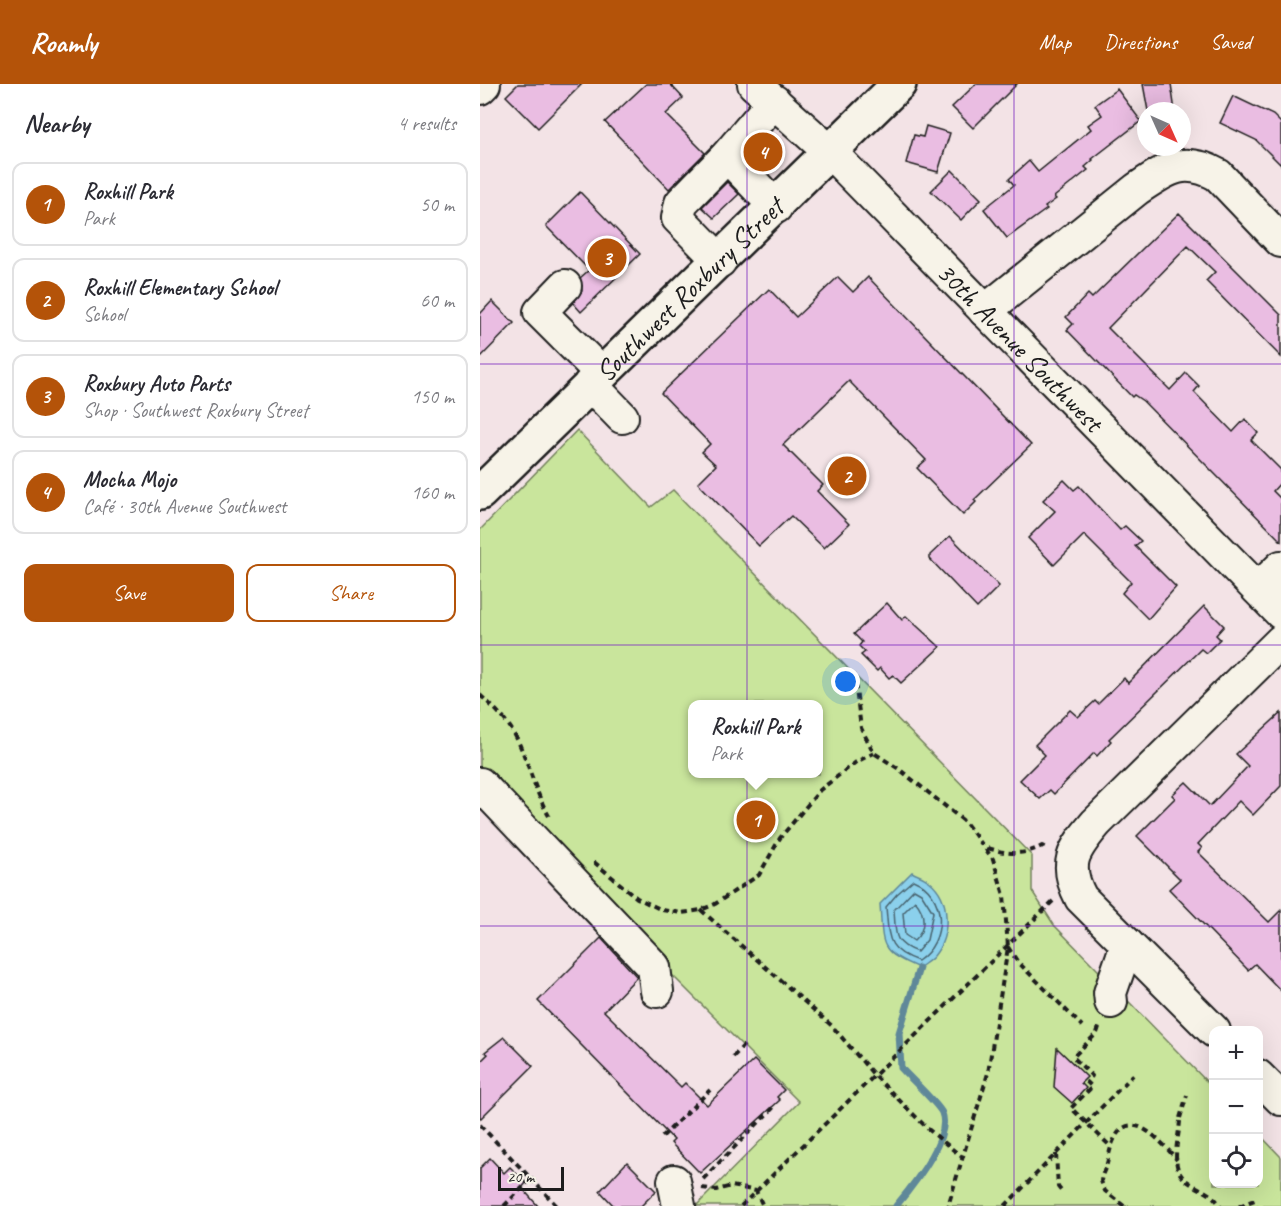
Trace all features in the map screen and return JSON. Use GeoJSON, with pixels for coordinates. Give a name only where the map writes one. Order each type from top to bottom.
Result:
{"type":"FeatureCollection","features":[{"type":"Feature","properties":{"kind":"main road","name":"Southwest Roxbury Street"},"geometry":{"type":"LineString","coordinates":[[481,489],[776,207],[899,84]]}},
{"type":"Feature","properties":{"kind":"street"},"geometry":{"type":"LineString","coordinates":[[480,88],[484,84]]}},
{"type":"Feature","properties":{"kind":"street"},"geometry":{"type":"LineString","coordinates":[[720,261],[678,218],[681,203],[727,156],[764,93]]}},
{"type":"Feature","properties":{"kind":"street","name":"30th Avenue Southwest"},"geometry":{"type":"LineString","coordinates":[[764,93],[830,152],[1281,613]]}},
{"type":"Feature","properties":{"kind":"street"},"geometry":{"type":"LineString","coordinates":[[727,156],[776,207]]}},
{"type":"Feature","properties":{"kind":"street"},"geometry":{"type":"LineString","coordinates":[[985,311],[1137,189],[1163,171],[1187,164],[1218,175],[1281,241]]}},
{"type":"Feature","properties":{"kind":"street"},"geometry":{"type":"LineString","coordinates":[[565,286],[540,312],[596,379],[622,417]]}},
{"type":"Feature","properties":{"kind":"street"},"geometry":{"type":"LineString","coordinates":[[1258,589],[1281,567]]}},
{"type":"Feature","properties":{"kind":"street"},"geometry":{"type":"LineString","coordinates":[[1209,1026],[1081,898],[1063,891],[1078,844],[1096,823],[1281,640]]}},
{"type":"Feature","properties":{"kind":"street"},"geometry":{"type":"LineString","coordinates":[[480,784],[588,911],[654,967],[657,991]]}},
{"type":"Feature","properties":{"kind":"street"},"geometry":{"type":"LineString","coordinates":[[1112,1002],[1110,993],[1127,944]]}},
{"type":"Feature","properties":{"kind":"street"},"geometry":{"type":"LineString","coordinates":[[1262,1080],[1281,1099]]}},
{"type":"Feature","properties":{"kind":"path"},"geometry":{"type":"LineString","coordinates":[[854,674],[861,728],[874,753],[899,768],[965,822],[987,848],[993,859],[1004,895],[1008,946],[988,1073],[948,1206]]}},
{"type":"Feature","properties":{"kind":"path"},"geometry":{"type":"LineString","coordinates":[[480,695],[513,731],[539,800],[555,826]]}},
{"type":"Feature","properties":{"kind":"path"},"geometry":{"type":"LineString","coordinates":[[586,856],[637,898],[662,910],[682,913],[701,910],[715,904],[759,875],[780,838],[820,790],[856,762],[874,753]]}},
{"type":"Feature","properties":{"kind":"path"},"geometry":{"type":"LineString","coordinates":[[987,848],[1007,854],[1034,851],[1042,846],[1046,848]]}},
{"type":"Feature","properties":{"kind":"path"},"geometry":{"type":"LineString","coordinates":[[741,1206],[1063,891]]}},
{"type":"Feature","properties":{"kind":"path"},"geometry":{"type":"LineString","coordinates":[[701,910],[831,1026],[874,1075],[928,1129],[962,1156]]}},
{"type":"Feature","properties":{"kind":"path"},"geometry":{"type":"LineString","coordinates":[[1008,946],[1017,961],[1082,1026]]}},
{"type":"Feature","properties":{"kind":"path"},"geometry":{"type":"LineString","coordinates":[[1094,1036],[1073,1057],[1092,1076],[1087,1082],[1092,1087],[1071,1108],[1110,1146]]}},
{"type":"Feature","properties":{"kind":"path"},"geometry":{"type":"LineString","coordinates":[[733,1057],[744,1046]]}},
{"type":"Feature","properties":{"kind":"path"},"geometry":{"type":"LineString","coordinates":[[1005,1206],[1133,1075]]}},
{"type":"Feature","properties":{"kind":"path"},"geometry":{"type":"LineString","coordinates":[[662,1137],[710,1090]]}},
{"type":"Feature","properties":{"kind":"path"},"geometry":{"type":"LineString","coordinates":[[1187,1095],[1180,1120],[1177,1160],[1182,1176],[1208,1192],[1220,1206]]}},
{"type":"Feature","properties":{"kind":"path"},"geometry":{"type":"LineString","coordinates":[[688,1188],[776,1105]]}},
{"type":"Feature","properties":{"kind":"path"},"geometry":{"type":"LineString","coordinates":[[1124,1206],[1105,1191],[1101,1181],[1113,1138],[1121,1131],[1129,1125],[1136,1124],[1158,1138],[1177,1160]]}},
{"type":"Feature","properties":{"kind":"path"},"geometry":{"type":"LineString","coordinates":[[480,1125],[557,1206]]}},
{"type":"Feature","properties":{"kind":"path"},"geometry":{"type":"LineString","coordinates":[[1056,1153],[1058,1187],[1062,1192]]}},
{"type":"Feature","properties":{"kind":"path"},"geometry":{"type":"LineString","coordinates":[[504,1206],[532,1178]]}},
{"type":"Feature","properties":{"kind":"path"},"geometry":{"type":"LineString","coordinates":[[688,1188],[732,1186],[756,1191]]}},
{"type":"Feature","properties":{"kind":"path"},"geometry":{"type":"LineString","coordinates":[[756,1191],[763,1206]]}},
{"type":"Feature","properties":{"kind":"path"},"geometry":{"type":"LineString","coordinates":[[1239,1206],[1257,1199]]}},
{"type":"Feature","properties":{"kind":"green space"},"geometry":{"type":"Polygon","coordinates":[[[577,430],[651,507],[673,490],[1032,856],[1032,891],[1054,925],[1209,1084],[1209,1188],[1263,1188],[1263,1138],[1281,1157],[1281,1206],[696,1206],[799,1102],[480,783],[480,530],[577,430]]]}},
{"type":"Feature","properties":{"kind":"water"},"geometry":{"type":"Polygon","coordinates":[[[912,872],[936,888],[945,907],[946,917],[946,928],[940,947],[933,958],[919,968],[896,957],[885,945],[880,904],[912,872]]]}},
{"type":"Feature","properties":{"kind":"building"},"geometry":{"type":"Polygon","coordinates":[[[518,84],[582,84],[538,128],[506,96],[518,84]]]}},
{"type":"Feature","properties":{"kind":"building"},"geometry":{"type":"Polygon","coordinates":[[[646,84],[670,84],[683,98],[666,114],[705,153],[669,189],[605,122],[646,84]]]}},
{"type":"Feature","properties":{"kind":"building"},"geometry":{"type":"Polygon","coordinates":[[[976,84],[1017,84],[973,128],[952,107],[976,84]]]}},
{"type":"Feature","properties":{"kind":"building"},"geometry":{"type":"Polygon","coordinates":[[[1143,84],[1171,84],[1174,102],[1146,102],[1143,84]]]}},
{"type":"Feature","properties":{"kind":"building"},"geometry":{"type":"Polygon","coordinates":[[[1117,89],[1137,116],[1137,124],[1092,159],[1085,167],[1088,170],[1054,197],[1056,199],[1045,207],[1047,209],[1007,238],[984,209],[1014,185],[1009,179],[1029,161],[1038,172],[1091,129],[1088,125],[1102,115],[1095,105],[1117,89]]]}},
{"type":"Feature","properties":{"kind":"building"},"geometry":{"type":"Polygon","coordinates":[[[1233,96],[1273,115],[1281,123],[1281,165],[1256,140],[1220,123],[1233,96]]]}},
{"type":"Feature","properties":{"kind":"building"},"geometry":{"type":"Polygon","coordinates":[[[926,126],[950,133],[938,172],[906,163],[914,135],[923,137],[926,126]]]}},
{"type":"Feature","properties":{"kind":"building"},"geometry":{"type":"Polygon","coordinates":[[[952,170],[981,199],[961,220],[931,191],[952,170]]]}},
{"type":"Feature","properties":{"kind":"building"},"geometry":{"type":"Polygon","coordinates":[[[727,182],[739,194],[714,218],[702,207],[727,182]]]}},
{"type":"Feature","properties":{"kind":"building"},"geometry":{"type":"Polygon","coordinates":[[[580,192],[640,254],[581,312],[573,303],[582,291],[580,278],[589,270],[546,226],[580,192]]]}},
{"type":"Feature","properties":{"kind":"building"},"geometry":{"type":"Polygon","coordinates":[[[1179,213],[1281,315],[1281,357],[1206,281],[1215,272],[1188,246],[1108,328],[1170,390],[1186,373],[1199,386],[1194,392],[1233,432],[1245,419],[1258,433],[1251,440],[1281,470],[1281,482],[1273,491],[1281,499],[1281,541],[1143,401],[1134,395],[1132,397],[1067,330],[1073,324],[1066,317],[1088,294],[1092,298],[1179,213]]]}},
{"type":"Feature","properties":{"kind":"building"},"geometry":{"type":"Polygon","coordinates":[[[838,277],[853,292],[868,277],[1031,445],[974,500],[976,502],[963,515],[917,468],[926,460],[849,381],[783,445],[823,485],[817,491],[849,524],[824,548],[791,516],[759,546],[698,483],[716,465],[702,452],[710,444],[661,393],[769,289],[796,317],[838,277]]]}},
{"type":"Feature","properties":{"kind":"building"},"geometry":{"type":"Polygon","coordinates":[[[492,301],[514,323],[480,358],[480,314],[492,301]]]}},
{"type":"Feature","properties":{"kind":"building"},"geometry":{"type":"Polygon","coordinates":[[[1064,480],[1074,490],[1079,486],[1120,530],[1125,526],[1141,541],[1135,546],[1176,587],[1148,619],[1122,593],[1131,582],[1084,535],[1054,565],[1028,538],[1055,511],[1043,500],[1064,480]]]}},
{"type":"Feature","properties":{"kind":"building"},"geometry":{"type":"Polygon","coordinates":[[[950,536],[999,586],[977,608],[930,559],[930,555],[950,536]]]}},
{"type":"Feature","properties":{"kind":"building"},"geometry":{"type":"Polygon","coordinates":[[[887,603],[902,620],[906,616],[940,647],[901,683],[893,675],[889,678],[880,668],[877,671],[861,655],[865,652],[859,646],[862,642],[854,634],[887,603]]]}},
{"type":"Feature","properties":{"kind":"building"},"geometry":{"type":"Polygon","coordinates":[[[1204,606],[1224,626],[1216,635],[1220,639],[1206,653],[1201,649],[1109,739],[1111,741],[1097,756],[1094,753],[1054,794],[1050,790],[1040,799],[1020,780],[1045,755],[1035,745],[1070,710],[1078,717],[1095,701],[1098,704],[1124,678],[1128,683],[1204,606]]]}},
{"type":"Feature","properties":{"kind":"building"},"geometry":{"type":"Polygon","coordinates":[[[1281,713],[1281,786],[1253,815],[1239,801],[1198,844],[1202,848],[1198,852],[1269,922],[1281,910],[1281,991],[1255,964],[1248,970],[1169,889],[1180,879],[1137,836],[1175,798],[1172,795],[1186,782],[1210,806],[1248,766],[1236,754],[1281,713]]]}},
{"type":"Feature","properties":{"kind":"building"},"geometry":{"type":"Polygon","coordinates":[[[601,938],[637,977],[604,1011],[681,1087],[685,1083],[707,1105],[754,1060],[784,1090],[777,1097],[780,1100],[700,1173],[671,1143],[674,1140],[538,1001],[601,938]]]}},
{"type":"Feature","properties":{"kind":"building"},"geometry":{"type":"Polygon","coordinates":[[[504,1037],[533,1066],[480,1119],[480,1062],[488,1054],[485,1052],[504,1037]]]}},
{"type":"Feature","properties":{"kind":"building"},"geometry":{"type":"Polygon","coordinates":[[[1057,1048],[1087,1077],[1081,1083],[1086,1088],[1072,1103],[1054,1087],[1057,1048]]]}},
{"type":"Feature","properties":{"kind":"building"},"geometry":{"type":"Polygon","coordinates":[[[490,1158],[504,1173],[510,1167],[526,1183],[522,1188],[538,1206],[480,1206],[480,1168],[490,1158]]]}},
{"type":"Feature","properties":{"kind":"building"},"geometry":{"type":"Polygon","coordinates":[[[627,1162],[656,1191],[641,1206],[614,1206],[600,1191],[627,1162]]]}},
{"type":"Feature","properties":{"kind":"waterway"},"geometry":{"type":"LineString","coordinates":[[896,1206],[936,1149],[944,1123],[940,1109],[901,1068],[899,1033],[919,968]]}},
{"type":"Feature","properties":{"kind":"place","name":"Mocha Mojo"},"geometry":{"type":"Point","coordinates":[763,152]}},
{"type":"Feature","properties":{"kind":"place","name":"Roxbury Auto Parts"},"geometry":{"type":"Point","coordinates":[607,258]}},
{"type":"Feature","properties":{"kind":"place","name":"Roxhill Elementary School"},"geometry":{"type":"Point","coordinates":[847,476]}},
{"type":"Feature","properties":{"kind":"place","name":"Roxhill Park"},"geometry":{"type":"Point","coordinates":[756,820]}}]}
